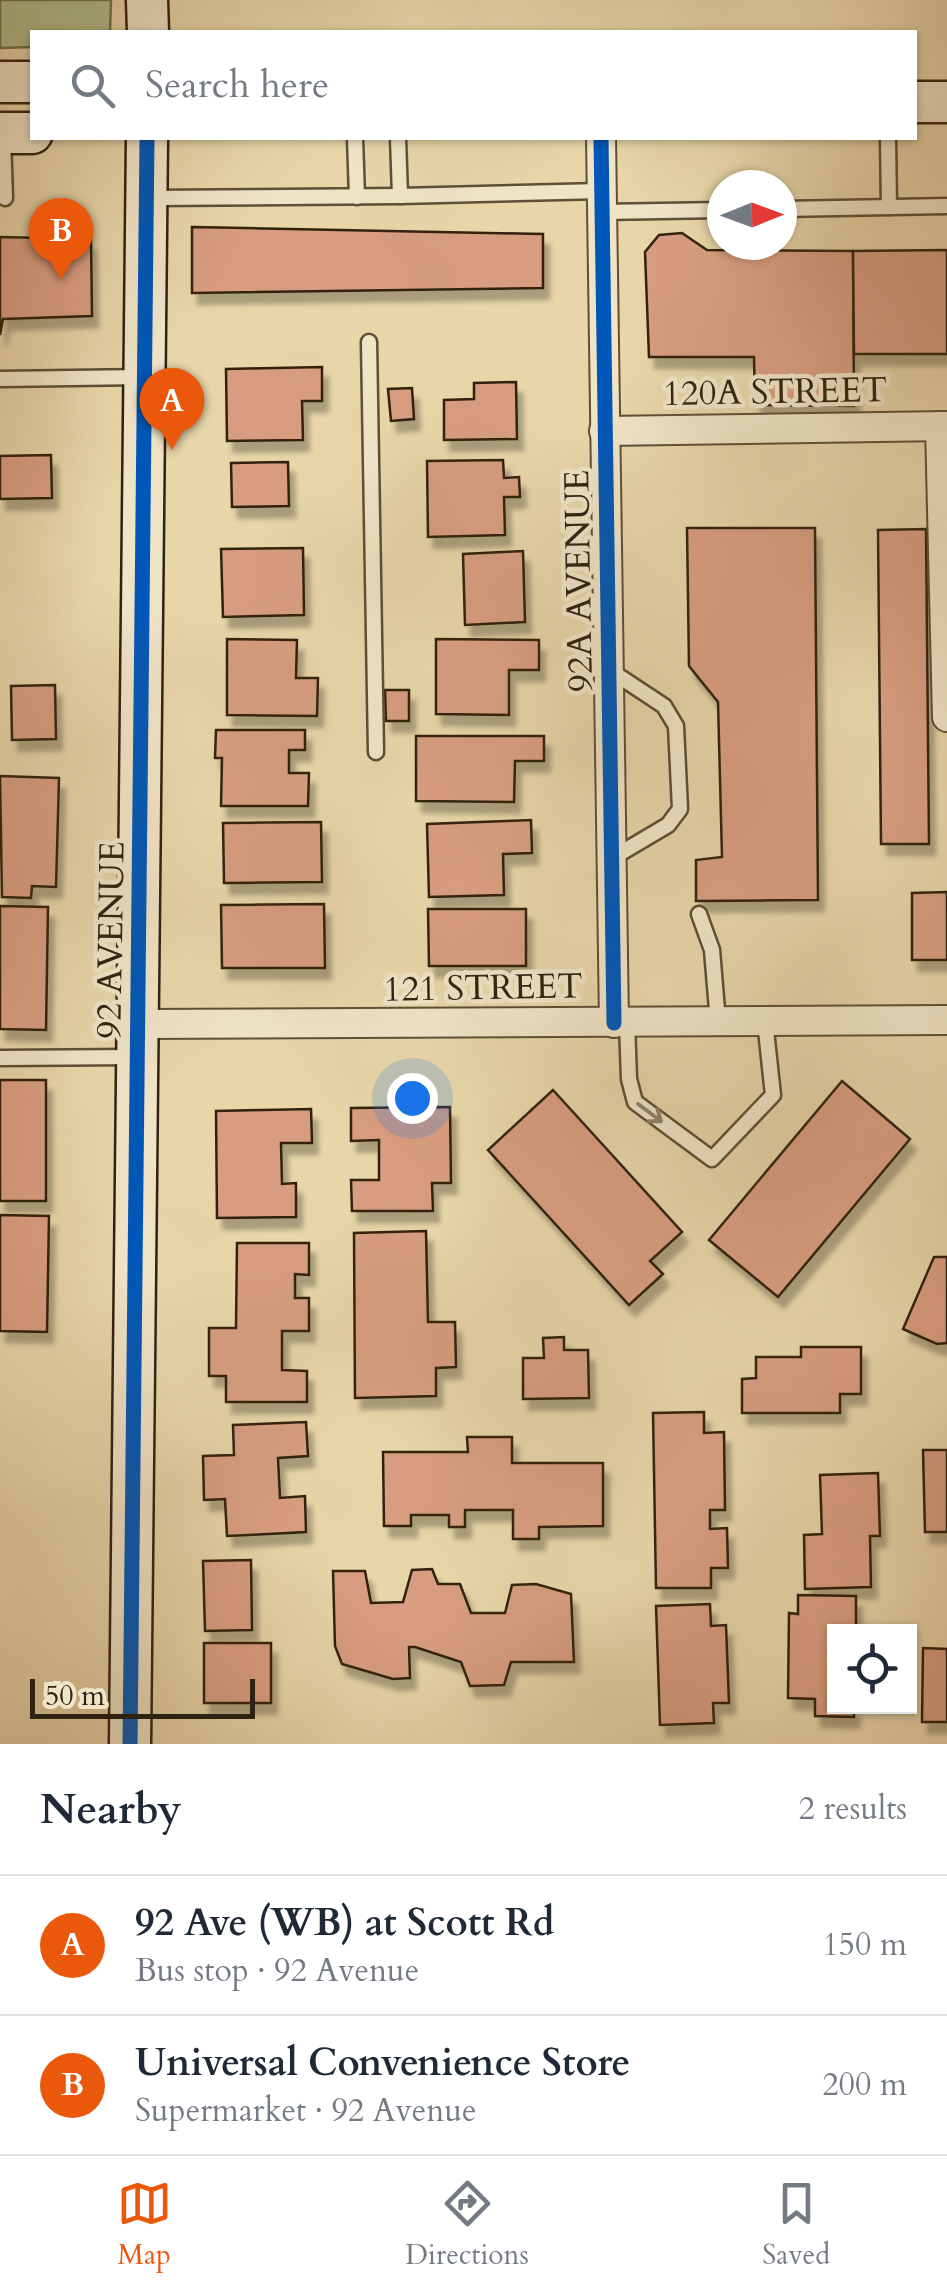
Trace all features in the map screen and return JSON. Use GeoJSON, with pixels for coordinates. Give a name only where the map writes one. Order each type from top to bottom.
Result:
{"type":"FeatureCollection","features":[{"type":"Feature","properties":{"kind":"street"},"geometry":{"type":"LineString","coordinates":[[148,0],[148,30]]}},
{"type":"Feature","properties":{"kind":"street"},"geometry":{"type":"LineString","coordinates":[[0,82],[30,82]]}},
{"type":"Feature","properties":{"kind":"street"},"geometry":{"type":"LineString","coordinates":[[917,102],[947,102]]}},
{"type":"Feature","properties":{"kind":"street","name":"92 AVENUE"},"geometry":{"type":"LineString","coordinates":[[130,1744],[147,140]]}},
{"type":"Feature","properties":{"kind":"street","name":"92A AVENUE"},"geometry":{"type":"LineString","coordinates":[[601,140],[604,431],[620,1023]]}},
{"type":"Feature","properties":{"kind":"street"},"geometry":{"type":"LineString","coordinates":[[944,426],[947,717]]}},
{"type":"Feature","properties":{"kind":"street","name":"120A STREET"},"geometry":{"type":"LineString","coordinates":[[604,431],[944,426]]}},
{"type":"Feature","properties":{"kind":"street","name":"121 STREET"},"geometry":{"type":"LineString","coordinates":[[139,1040],[620,1023],[947,1020]]}},
{"type":"Feature","properties":{"kind":"lane"},"geometry":{"type":"LineString","coordinates":[[5,198],[12,133]]}},
{"type":"Feature","properties":{"kind":"lane"},"geometry":{"type":"LineString","coordinates":[[355,140],[357,197]]}},
{"type":"Feature","properties":{"kind":"lane"},"geometry":{"type":"LineString","coordinates":[[398,140],[400,196]]}},
{"type":"Feature","properties":{"kind":"lane"},"geometry":{"type":"LineString","coordinates":[[888,140],[889,207]]}},
{"type":"Feature","properties":{"kind":"lane"},"geometry":{"type":"LineString","coordinates":[[146,198],[400,196],[601,201],[707,209]]}},
{"type":"Feature","properties":{"kind":"lane"},"geometry":{"type":"LineString","coordinates":[[797,209],[947,206]]}},
{"type":"Feature","properties":{"kind":"lane"},"geometry":{"type":"LineString","coordinates":[[369,342],[376,752]]}},
{"type":"Feature","properties":{"kind":"lane"},"geometry":{"type":"LineString","coordinates":[[0,379],[144,377]]}},
{"type":"Feature","properties":{"kind":"lane"},"geometry":{"type":"LineString","coordinates":[[610,670],[664,706],[676,726],[680,808],[668,825],[614,857]]}},
{"type":"Feature","properties":{"kind":"lane"},"geometry":{"type":"LineString","coordinates":[[699,914],[712,950],[718,1022]]}},
{"type":"Feature","properties":{"kind":"lane"},"geometry":{"type":"LineString","coordinates":[[620,1023],[635,1102],[712,1159],[772,1095],[765,1021]]}},
{"type":"Feature","properties":{"kind":"lane"},"geometry":{"type":"LineString","coordinates":[[0,1058],[139,1040]]}},
{"type":"Feature","properties":{"kind":"green space"},"geometry":{"type":"Polygon","coordinates":[[[0,0],[111,0],[110,30],[30,30],[30,47],[0,48],[0,0]]]}},
{"type":"Feature","properties":{"kind":"building"},"geometry":{"type":"Polygon","coordinates":[[[192,227],[543,234],[543,288],[192,293],[192,227]]]}},
{"type":"Feature","properties":{"kind":"building"},"geometry":{"type":"Polygon","coordinates":[[[682,233],[707,250],[707,260],[797,260],[797,251],[853,251],[854,406],[755,405],[754,357],[649,357],[645,252],[659,235],[682,233]]]}},
{"type":"Feature","properties":{"kind":"building"},"geometry":{"type":"Polygon","coordinates":[[[0,237],[91,239],[92,316],[3,319],[0,335],[0,237]]]}},
{"type":"Feature","properties":{"kind":"building"},"geometry":{"type":"Polygon","coordinates":[[[947,250],[947,354],[854,354],[853,251],[947,250]]]}},
{"type":"Feature","properties":{"kind":"building"},"geometry":{"type":"Polygon","coordinates":[[[322,367],[322,401],[302,401],[303,440],[227,441],[226,369],[322,367]]]}},
{"type":"Feature","properties":{"kind":"building"},"geometry":{"type":"Polygon","coordinates":[[[516,382],[517,439],[444,440],[444,400],[474,399],[474,383],[516,382]]]}},
{"type":"Feature","properties":{"kind":"building"},"geometry":{"type":"Polygon","coordinates":[[[412,388],[414,419],[391,421],[388,389],[412,388]]]}},
{"type":"Feature","properties":{"kind":"building"},"geometry":{"type":"Polygon","coordinates":[[[51,455],[52,498],[0,499],[0,456],[51,455]]]}},
{"type":"Feature","properties":{"kind":"building"},"geometry":{"type":"Polygon","coordinates":[[[503,460],[504,478],[519,477],[520,497],[504,497],[505,535],[428,537],[427,461],[503,460]]]}},
{"type":"Feature","properties":{"kind":"building"},"geometry":{"type":"Polygon","coordinates":[[[288,462],[289,506],[232,507],[231,463],[288,462]]]}},
{"type":"Feature","properties":{"kind":"building"},"geometry":{"type":"Polygon","coordinates":[[[687,528],[815,528],[818,900],[696,901],[696,860],[722,857],[718,702],[689,666],[687,528]]]}},
{"type":"Feature","properties":{"kind":"building"},"geometry":{"type":"Polygon","coordinates":[[[926,529],[929,844],[881,844],[878,530],[926,529]]]}},
{"type":"Feature","properties":{"kind":"building"},"geometry":{"type":"Polygon","coordinates":[[[303,548],[304,615],[223,617],[221,549],[303,548]]]}},
{"type":"Feature","properties":{"kind":"building"},"geometry":{"type":"Polygon","coordinates":[[[523,551],[525,622],[465,625],[463,554],[523,551]]]}},
{"type":"Feature","properties":{"kind":"building"},"geometry":{"type":"Polygon","coordinates":[[[227,639],[297,640],[296,678],[318,678],[317,716],[227,715],[227,639]]]}},
{"type":"Feature","properties":{"kind":"building"},"geometry":{"type":"Polygon","coordinates":[[[436,639],[539,640],[539,670],[509,670],[509,715],[436,714],[436,639]]]}},
{"type":"Feature","properties":{"kind":"building"},"geometry":{"type":"Polygon","coordinates":[[[55,685],[56,739],[12,740],[11,686],[55,685]]]}},
{"type":"Feature","properties":{"kind":"building"},"geometry":{"type":"Polygon","coordinates":[[[385,690],[409,690],[409,721],[386,721],[385,690]]]}},
{"type":"Feature","properties":{"kind":"building"},"geometry":{"type":"Polygon","coordinates":[[[216,730],[305,730],[305,750],[289,750],[289,773],[309,773],[308,806],[221,806],[222,758],[215,758],[216,730]]]}},
{"type":"Feature","properties":{"kind":"building"},"geometry":{"type":"Polygon","coordinates":[[[416,736],[544,736],[544,761],[515,761],[514,802],[416,801],[416,736]]]}},
{"type":"Feature","properties":{"kind":"building"},"geometry":{"type":"Polygon","coordinates":[[[0,776],[59,778],[56,887],[32,886],[31,898],[2,897],[0,776]]]}},
{"type":"Feature","properties":{"kind":"building"},"geometry":{"type":"Polygon","coordinates":[[[531,820],[532,853],[503,854],[504,895],[429,897],[427,824],[531,820]]]}},
{"type":"Feature","properties":{"kind":"building"},"geometry":{"type":"Polygon","coordinates":[[[321,822],[322,882],[224,883],[223,823],[321,822]]]}},
{"type":"Feature","properties":{"kind":"building"},"geometry":{"type":"Polygon","coordinates":[[[947,892],[947,960],[912,960],[912,893],[947,892]]]}},
{"type":"Feature","properties":{"kind":"building"},"geometry":{"type":"Polygon","coordinates":[[[324,904],[325,968],[222,968],[221,905],[324,904]]]}},
{"type":"Feature","properties":{"kind":"building"},"geometry":{"type":"Polygon","coordinates":[[[0,906],[48,907],[46,1030],[0,1029],[0,906]]]}},
{"type":"Feature","properties":{"kind":"building"},"geometry":{"type":"Polygon","coordinates":[[[428,909],[526,909],[526,966],[429,966],[428,909]]]}},
{"type":"Feature","properties":{"kind":"building"},"geometry":{"type":"Polygon","coordinates":[[[0,1080],[46,1080],[46,1201],[0,1201],[0,1080]]]}},
{"type":"Feature","properties":{"kind":"building"},"geometry":{"type":"Polygon","coordinates":[[[842,1081],[910,1139],[778,1297],[709,1240],[842,1081]]]}},
{"type":"Feature","properties":{"kind":"building"},"geometry":{"type":"Polygon","coordinates":[[[553,1090],[682,1232],[650,1261],[663,1274],[629,1305],[488,1150],[553,1090]]]}},
{"type":"Feature","properties":{"kind":"building"},"geometry":{"type":"Polygon","coordinates":[[[450,1107],[451,1183],[432,1183],[433,1211],[352,1211],[351,1180],[379,1180],[379,1140],[351,1141],[351,1108],[450,1107]]]}},
{"type":"Feature","properties":{"kind":"building"},"geometry":{"type":"Polygon","coordinates":[[[311,1109],[312,1143],[281,1143],[282,1184],[296,1183],[296,1217],[217,1218],[216,1111],[311,1109]]]}},
{"type":"Feature","properties":{"kind":"building"},"geometry":{"type":"Polygon","coordinates":[[[0,1215],[49,1216],[47,1332],[0,1331],[0,1215]]]}},
{"type":"Feature","properties":{"kind":"building"},"geometry":{"type":"Polygon","coordinates":[[[426,1231],[428,1322],[455,1322],[456,1367],[436,1368],[436,1396],[355,1398],[354,1233],[426,1231]]]}},
{"type":"Feature","properties":{"kind":"building"},"geometry":{"type":"Polygon","coordinates":[[[237,1243],[309,1243],[309,1275],[295,1274],[295,1298],[309,1298],[309,1331],[282,1331],[282,1370],[307,1371],[307,1402],[226,1402],[226,1376],[209,1376],[209,1328],[236,1328],[237,1243]]]}},
{"type":"Feature","properties":{"kind":"building"},"geometry":{"type":"Polygon","coordinates":[[[934,1257],[947,1257],[947,1343],[937,1344],[903,1329],[934,1257]]]}},
{"type":"Feature","properties":{"kind":"building"},"geometry":{"type":"Polygon","coordinates":[[[564,1337],[564,1350],[588,1350],[589,1398],[523,1399],[523,1358],[544,1358],[543,1338],[564,1337]]]}},
{"type":"Feature","properties":{"kind":"building"},"geometry":{"type":"Polygon","coordinates":[[[801,1347],[861,1347],[861,1394],[840,1394],[840,1413],[742,1413],[742,1379],[756,1378],[756,1357],[801,1357],[801,1347]]]}},
{"type":"Feature","properties":{"kind":"building"},"geometry":{"type":"Polygon","coordinates":[[[704,1412],[704,1433],[724,1432],[725,1510],[710,1510],[710,1529],[727,1528],[728,1568],[711,1568],[711,1588],[656,1588],[653,1413],[704,1412]]]}},
{"type":"Feature","properties":{"kind":"building"},"geometry":{"type":"Polygon","coordinates":[[[306,1422],[308,1456],[278,1458],[280,1498],[305,1496],[306,1532],[227,1536],[225,1499],[204,1500],[203,1456],[234,1455],[233,1425],[306,1422]]]}},
{"type":"Feature","properties":{"kind":"building"},"geometry":{"type":"Polygon","coordinates":[[[467,1437],[512,1437],[512,1463],[603,1463],[603,1526],[539,1527],[539,1539],[513,1539],[513,1510],[465,1510],[465,1527],[449,1527],[449,1515],[411,1515],[411,1526],[384,1526],[383,1452],[468,1452],[467,1437]]]}},
{"type":"Feature","properties":{"kind":"building"},"geometry":{"type":"Polygon","coordinates":[[[923,1450],[947,1450],[947,1532],[925,1532],[923,1450]]]}},
{"type":"Feature","properties":{"kind":"building"},"geometry":{"type":"Polygon","coordinates":[[[878,1473],[880,1536],[870,1536],[871,1587],[805,1589],[804,1535],[822,1534],[820,1475],[878,1473]]]}},
{"type":"Feature","properties":{"kind":"building"},"geometry":{"type":"Polygon","coordinates":[[[251,1560],[252,1630],[205,1631],[203,1561],[251,1560]]]}},
{"type":"Feature","properties":{"kind":"building"},"geometry":{"type":"Polygon","coordinates":[[[432,1569],[438,1584],[460,1584],[471,1613],[505,1613],[512,1585],[536,1584],[571,1594],[574,1662],[511,1662],[504,1685],[470,1686],[461,1662],[415,1647],[409,1647],[410,1678],[393,1679],[342,1664],[335,1646],[333,1571],[365,1571],[371,1603],[403,1602],[412,1570],[432,1569]]]}},
{"type":"Feature","properties":{"kind":"building"},"geometry":{"type":"Polygon","coordinates":[[[798,1595],[856,1596],[856,1624],[827,1624],[827,1714],[854,1717],[815,1716],[815,1699],[788,1698],[789,1613],[798,1614],[798,1595]]]}},
{"type":"Feature","properties":{"kind":"building"},"geometry":{"type":"Polygon","coordinates":[[[710,1604],[711,1626],[726,1625],[729,1703],[713,1703],[714,1723],[660,1725],[656,1606],[710,1604]]]}},
{"type":"Feature","properties":{"kind":"building"},"geometry":{"type":"Polygon","coordinates":[[[204,1643],[271,1643],[271,1703],[204,1703],[204,1643]]]}},
{"type":"Feature","properties":{"kind":"building"},"geometry":{"type":"Polygon","coordinates":[[[923,1648],[947,1649],[947,1722],[922,1722],[923,1648]]]}},
{"type":"Feature","properties":{"kind":"cycle path"},"geometry":{"type":"LineString","coordinates":[[130,1744],[147,140]]}},
{"type":"Feature","properties":{"kind":"cycle path"},"geometry":{"type":"LineString","coordinates":[[601,140],[614,1023]]}},
{"type":"Feature","properties":{"kind":"place","name":"Universal Convenience Store"},"geometry":{"type":"Point","coordinates":[61,280]}},
{"type":"Feature","properties":{"kind":"place","name":"92 Ave (WB) at Scott Rd"},"geometry":{"type":"Point","coordinates":[172,450]}}]}
